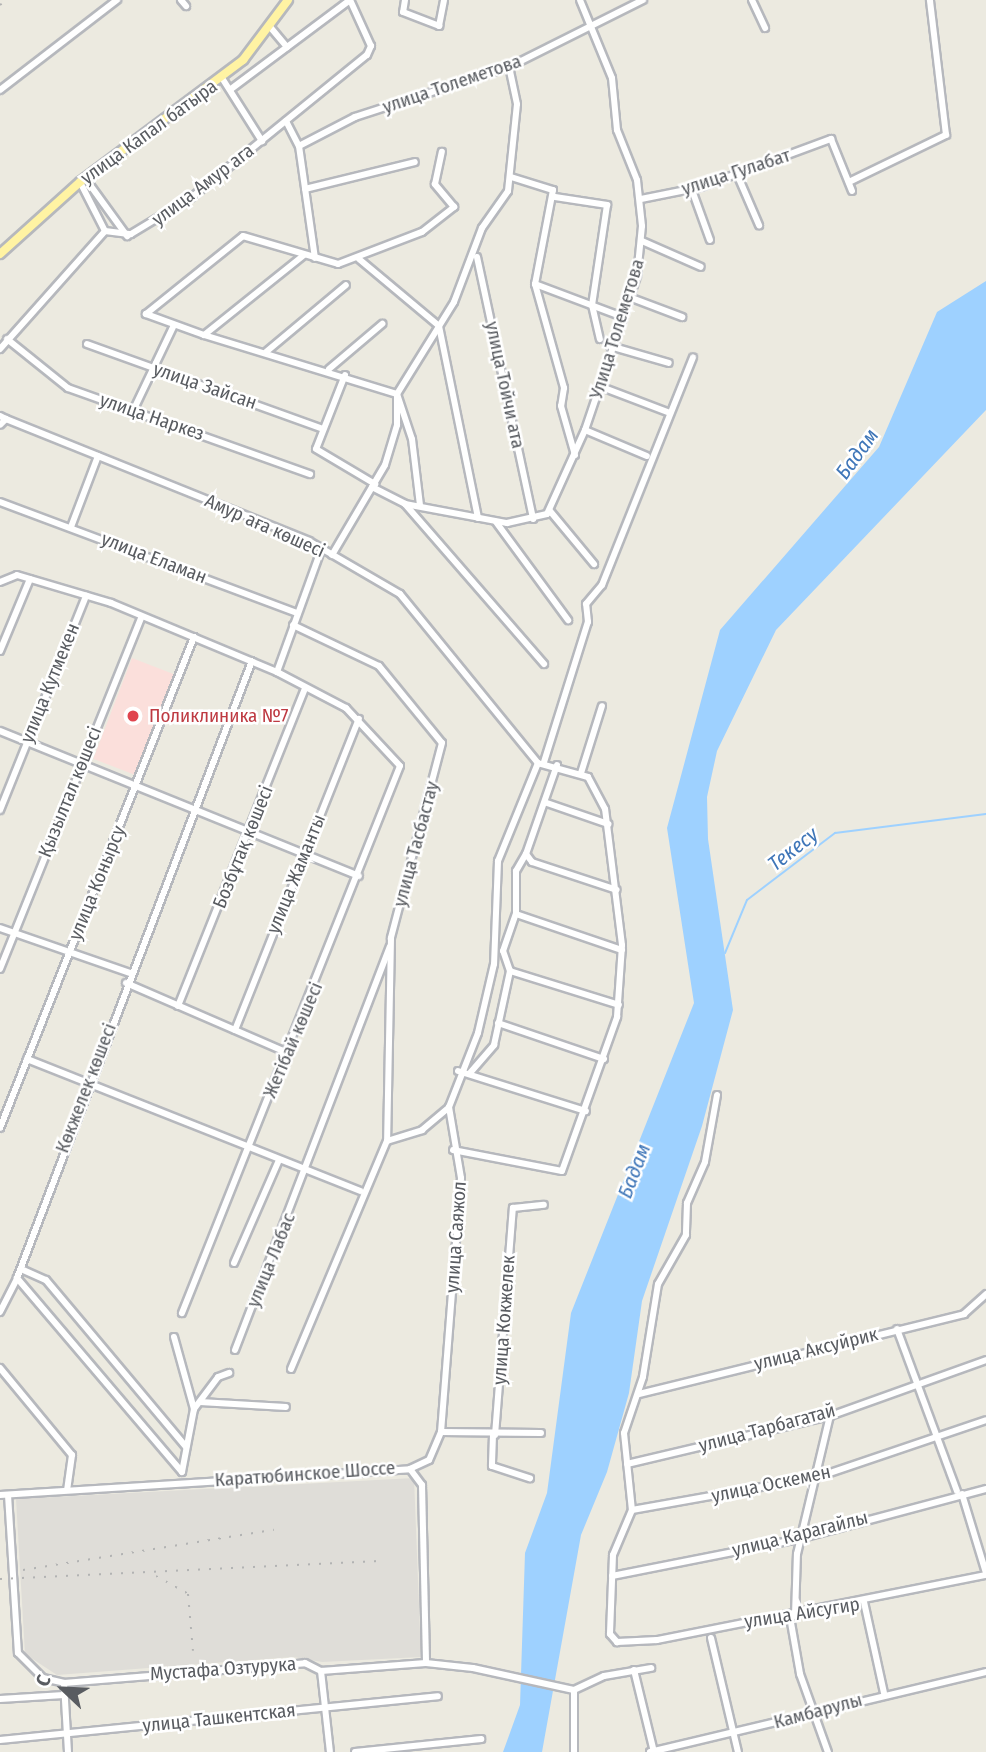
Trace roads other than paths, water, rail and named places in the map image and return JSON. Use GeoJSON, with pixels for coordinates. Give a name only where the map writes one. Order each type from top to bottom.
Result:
{"type":"FeatureCollection","features":[{"type":"Feature","properties":{"kind":"main road","name":"улица Капал батыра"},"geometry":{"type":"LineString","coordinates":[[0,254],[83,180],[222,78],[271,27],[288,0]]}},
{"type":"Feature","properties":{"kind":"street"},"geometry":{"type":"LineString","coordinates":[[0,90],[117,0]]}},
{"type":"Feature","properties":{"kind":"street"},"geometry":{"type":"LineString","coordinates":[[231,89],[350,0]]}},
{"type":"Feature","properties":{"kind":"street","name":"улица Амур ага"},"geometry":{"type":"LineString","coordinates":[[127,236],[192,197],[370,51],[350,0]]}},
{"type":"Feature","properties":{"kind":"street"},"geometry":{"type":"LineString","coordinates":[[405,0],[403,12],[439,26],[444,0]]}},
{"type":"Feature","properties":{"kind":"street","name":"Улица Толеметова"},"geometry":{"type":"LineString","coordinates":[[550,511],[585,430],[610,346],[629,297],[642,242],[640,199],[617,130],[612,78],[580,0]]}},
{"type":"Feature","properties":{"kind":"street","name":"улица Толеметова"},"geometry":{"type":"LineString","coordinates":[[299,146],[355,117],[509,67],[643,0]]}},
{"type":"Feature","properties":{"kind":"street"},"geometry":{"type":"LineString","coordinates":[[752,0],[765,29]]}},
{"type":"Feature","properties":{"kind":"street"},"geometry":{"type":"LineString","coordinates":[[852,191],[849,182],[946,135],[930,0]]}},
{"type":"Feature","properties":{"kind":"street"},"geometry":{"type":"LineString","coordinates":[[271,27],[287,47]]}},
{"type":"Feature","properties":{"kind":"street"},"geometry":{"type":"LineString","coordinates":[[332,555],[374,486],[397,425],[397,394],[439,326],[511,177],[516,104],[509,67]]}},
{"type":"Feature","properties":{"kind":"street"},"geometry":{"type":"LineString","coordinates":[[222,78],[262,141]]}},
{"type":"Feature","properties":{"kind":"street"},"geometry":{"type":"LineString","coordinates":[[286,121],[299,146],[315,258]]}},
{"type":"Feature","properties":{"kind":"street","name":"улица Гулабат"},"geometry":{"type":"LineString","coordinates":[[640,199],[692,190],[831,139],[849,182]]}},
{"type":"Feature","properties":{"kind":"street"},"geometry":{"type":"LineString","coordinates":[[397,394],[329,369],[204,335],[146,313],[243,236],[338,264],[359,259],[422,232],[453,208],[435,184],[442,152]]}},
{"type":"Feature","properties":{"kind":"street"},"geometry":{"type":"LineString","coordinates":[[304,189],[415,162]]}},
{"type":"Feature","properties":{"kind":"street"},"geometry":{"type":"LineString","coordinates":[[737,174],[759,225]]}},
{"type":"Feature","properties":{"kind":"street"},"geometry":{"type":"LineString","coordinates":[[511,177],[550,184],[555,197],[535,284],[564,388],[561,406],[575,455]]}},
{"type":"Feature","properties":{"kind":"street"},"geometry":{"type":"LineString","coordinates":[[83,180],[105,232]]}},
{"type":"Feature","properties":{"kind":"street"},"geometry":{"type":"LineString","coordinates":[[83,180],[127,236]]}},
{"type":"Feature","properties":{"kind":"street"},"geometry":{"type":"LineString","coordinates":[[692,190],[710,240]]}},
{"type":"Feature","properties":{"kind":"street"},"geometry":{"type":"LineString","coordinates":[[555,197],[607,205],[592,305],[600,339]]}},
{"type":"Feature","properties":{"kind":"street"},"geometry":{"type":"LineString","coordinates":[[105,232],[127,236]]}},
{"type":"Feature","properties":{"kind":"street"},"geometry":{"type":"LineString","coordinates":[[0,349],[105,232]]}},
{"type":"Feature","properties":{"kind":"street"},"geometry":{"type":"LineString","coordinates":[[642,242],[701,267]]}},
{"type":"Feature","properties":{"kind":"street","name":"улица Тойчи ата"},"geometry":{"type":"LineString","coordinates":[[475,251],[533,519]]}},
{"type":"Feature","properties":{"kind":"street"},"geometry":{"type":"LineString","coordinates":[[204,335],[304,255]]}},
{"type":"Feature","properties":{"kind":"street"},"geometry":{"type":"LineString","coordinates":[[359,259],[439,326],[478,518]]}},
{"type":"Feature","properties":{"kind":"street"},"geometry":{"type":"LineString","coordinates":[[535,284],[620,316]]}},
{"type":"Feature","properties":{"kind":"street"},"geometry":{"type":"LineString","coordinates":[[266,352],[346,285]]}},
{"type":"Feature","properties":{"kind":"street"},"geometry":{"type":"LineString","coordinates":[[629,297],[682,317]]}},
{"type":"Feature","properties":{"kind":"street"},"geometry":{"type":"LineString","coordinates":[[329,369],[382,324]]}},
{"type":"Feature","properties":{"kind":"street"},"geometry":{"type":"LineString","coordinates":[[134,411],[174,325]]}},
{"type":"Feature","properties":{"kind":"street","name":"улица Наркез"},"geometry":{"type":"LineString","coordinates":[[7,339],[68,388],[310,474]]}},
{"type":"Feature","properties":{"kind":"street","name":"улица Зайсан"},"geometry":{"type":"LineString","coordinates":[[88,344],[323,429]]}},
{"type":"Feature","properties":{"kind":"street"},"geometry":{"type":"LineString","coordinates":[[610,346],[670,363]]}},
{"type":"Feature","properties":{"kind":"street","name":"улица Саяжол"},"geometry":{"type":"LineString","coordinates":[[420,1477],[441,1432],[461,1178],[453,1150],[449,1107],[458,1071],[478,1033],[494,964],[498,861],[539,761],[588,621],[586,604],[602,585],[694,357]]}},
{"type":"Feature","properties":{"kind":"street"},"geometry":{"type":"LineString","coordinates":[[345,375],[317,450],[405,503],[544,664]]}},
{"type":"Feature","properties":{"kind":"street"},"geometry":{"type":"LineString","coordinates":[[599,386],[670,413]]}},
{"type":"Feature","properties":{"kind":"street"},"geometry":{"type":"LineString","coordinates":[[397,394],[412,439],[420,505]]}},
{"type":"Feature","properties":{"kind":"street"},"geometry":{"type":"LineString","coordinates":[[0,425],[3,418]]}},
{"type":"Feature","properties":{"kind":"street","name":"Амур аға көшесі"},"geometry":{"type":"LineString","coordinates":[[3,418],[322,548],[400,594],[539,761]]}},
{"type":"Feature","properties":{"kind":"street"},"geometry":{"type":"LineString","coordinates":[[585,430],[647,456]]}},
{"type":"Feature","properties":{"kind":"street"},"geometry":{"type":"LineString","coordinates":[[71,527],[97,456]]}},
{"type":"Feature","properties":{"kind":"street","name":"улица Еламан"},"geometry":{"type":"LineString","coordinates":[[0,502],[297,613]]}},
{"type":"Feature","properties":{"kind":"street"},"geometry":{"type":"LineString","coordinates":[[405,503],[496,522],[533,519],[550,511],[594,564]]}},
{"type":"Feature","properties":{"kind":"street"},"geometry":{"type":"LineString","coordinates":[[496,522],[568,620]]}},
{"type":"Feature","properties":{"kind":"street"},"geometry":{"type":"LineString","coordinates":[[277,672],[322,548]]}},
{"type":"Feature","properties":{"kind":"street"},"geometry":{"type":"LineString","coordinates":[[0,582],[17,575],[142,616],[277,672],[359,719]]}},
{"type":"Feature","properties":{"kind":"street"},"geometry":{"type":"LineString","coordinates":[[0,650],[30,579]]}},
{"type":"Feature","properties":{"kind":"street","name":"улица Кутмекен"},"geometry":{"type":"LineString","coordinates":[[0,810],[86,596]]}},
{"type":"Feature","properties":{"kind":"street","name":"Қызылтал көшесі"},"geometry":{"type":"LineString","coordinates":[[0,970],[142,616]]}},
{"type":"Feature","properties":{"kind":"street","name":"улица Тасбастау"},"geometry":{"type":"LineString","coordinates":[[291,1369],[364,1198],[361,1191],[387,1140],[391,944],[442,743],[379,666],[293,625]]}},
{"type":"Feature","properties":{"kind":"street","name":"улица Конырсу"},"geometry":{"type":"LineString","coordinates":[[0,1128],[194,637]]}},
{"type":"Feature","properties":{"kind":"street","name":"Көкжелек көшесі"},"geometry":{"type":"LineString","coordinates":[[0,1312],[21,1269],[126,983],[252,661]]}},
{"type":"Feature","properties":{"kind":"street","name":"Бозбұтақ көшесі"},"geometry":{"type":"LineString","coordinates":[[178,1006],[250,832],[305,688]]}},
{"type":"Feature","properties":{"kind":"street"},"geometry":{"type":"LineString","coordinates":[[581,773],[602,706]]}},
{"type":"Feature","properties":{"kind":"street","name":"Жетібай көшесі"},"geometry":{"type":"LineString","coordinates":[[182,1313],[359,876],[400,766],[359,719]]}},
{"type":"Feature","properties":{"kind":"street","name":"улица Жаманты"},"geometry":{"type":"LineString","coordinates":[[235,1030],[303,853],[359,719]]}},
{"type":"Feature","properties":{"kind":"street"},"geometry":{"type":"LineString","coordinates":[[0,732],[359,876]]}},
{"type":"Feature","properties":{"kind":"street"},"geometry":{"type":"LineString","coordinates":[[453,1150],[562,1171],[604,1059],[619,1005],[622,950],[608,824],[594,785],[581,773],[539,761]]}},
{"type":"Feature","properties":{"kind":"street"},"geometry":{"type":"LineString","coordinates":[[557,765],[547,803],[516,871],[516,914],[508,923],[502,960],[512,970],[619,1005]]}},
{"type":"Feature","properties":{"kind":"street"},"geometry":{"type":"LineString","coordinates":[[547,803],[608,824]]}},
{"type":"Feature","properties":{"kind":"street"},"geometry":{"type":"LineString","coordinates":[[526,854],[532,862],[617,890]]}},
{"type":"Feature","properties":{"kind":"street"},"geometry":{"type":"LineString","coordinates":[[516,914],[622,950]]}},
{"type":"Feature","properties":{"kind":"street"},"geometry":{"type":"LineString","coordinates":[[0,928],[130,973]]}},
{"type":"Feature","properties":{"kind":"street","name":"улица Лабас"},"geometry":{"type":"LineString","coordinates":[[235,1350],[391,944]]}},
{"type":"Feature","properties":{"kind":"street"},"geometry":{"type":"LineString","coordinates":[[470,1073],[492,1049],[512,970]]}},
{"type":"Feature","properties":{"kind":"street"},"geometry":{"type":"LineString","coordinates":[[126,983],[288,1052]]}},
{"type":"Feature","properties":{"kind":"street"},"geometry":{"type":"LineString","coordinates":[[498,1023],[604,1059]]}},
{"type":"Feature","properties":{"kind":"street"},"geometry":{"type":"LineString","coordinates":[[27,1059],[361,1191]]}},
{"type":"Feature","properties":{"kind":"street"},"geometry":{"type":"LineString","coordinates":[[458,1071],[586,1111]]}},
{"type":"Feature","properties":{"kind":"street"},"geometry":{"type":"LineString","coordinates":[[612,1576],[615,1548],[632,1510],[622,1443],[639,1394],[658,1284],[686,1235],[687,1203],[705,1162],[717,1094]]}},
{"type":"Feature","properties":{"kind":"street"},"geometry":{"type":"LineString","coordinates":[[387,1140],[422,1130],[449,1107]]}},
{"type":"Feature","properties":{"kind":"street"},"geometry":{"type":"LineString","coordinates":[[234,1263],[279,1160]]}},
{"type":"Feature","properties":{"kind":"street","name":"улица Кокжелек"},"geometry":{"type":"LineString","coordinates":[[530,1478],[492,1466],[514,1206],[544,1205]]}},
{"type":"Feature","properties":{"kind":"street"},"geometry":{"type":"LineString","coordinates":[[21,1269],[46,1280],[186,1447]]}},
{"type":"Feature","properties":{"kind":"street"},"geometry":{"type":"LineString","coordinates":[[17,1278],[182,1472]]}},
{"type":"Feature","properties":{"kind":"street","name":"улица Аксуйрик"},"geometry":{"type":"LineString","coordinates":[[639,1394],[964,1314],[986,1294]]}},
{"type":"Feature","properties":{"kind":"street"},"geometry":{"type":"LineString","coordinates":[[897,1329],[959,1493],[986,1574]]}},
{"type":"Feature","properties":{"kind":"street"},"geometry":{"type":"LineString","coordinates":[[174,1337],[194,1409],[182,1472],[184,1481]]}},
{"type":"Feature","properties":{"kind":"street","name":"улица Тарбагатай"},"geometry":{"type":"LineString","coordinates":[[627,1464],[830,1416],[918,1382],[986,1360]]}},
{"type":"Feature","properties":{"kind":"street"},"geometry":{"type":"LineString","coordinates":[[0,1368],[72,1455],[67,1490]]}},
{"type":"Feature","properties":{"kind":"street"},"geometry":{"type":"LineString","coordinates":[[194,1409],[218,1377],[229,1374]]}},
{"type":"Feature","properties":{"kind":"street"},"geometry":{"type":"LineString","coordinates":[[200,1402],[286,1407]]}},
{"type":"Feature","properties":{"kind":"street"},"geometry":{"type":"LineString","coordinates":[[828,1752],[814,1714],[793,1616],[802,1537],[830,1416]]}},
{"type":"Feature","properties":{"kind":"street","name":"улица Оскемен"},"geometry":{"type":"LineString","coordinates":[[632,1510],[818,1477],[937,1434],[986,1420]]}},
{"type":"Feature","properties":{"kind":"street"},"geometry":{"type":"LineString","coordinates":[[441,1432],[494,1435],[541,1433]]}},
{"type":"Feature","properties":{"kind":"street"},"geometry":{"type":"LineString","coordinates":[[410,1469],[429,1460]]}},
{"type":"Feature","properties":{"kind":"street","name":"Каратюбинское Шоссе"},"geometry":{"type":"LineString","coordinates":[[0,1495],[184,1481],[410,1469],[420,1477],[426,1663]]}},
{"type":"Feature","properties":{"kind":"street","name":"улица Карагайлы"},"geometry":{"type":"LineString","coordinates":[[612,1576],[802,1537],[959,1493],[986,1489]]}},
{"type":"Feature","properties":{"kind":"street"},"geometry":{"type":"LineString","coordinates":[[8,1494],[18,1653],[43,1678],[64,1683],[68,1752]]}},
{"type":"Feature","properties":{"kind":"street","name":"улица Айсугир"},"geometry":{"type":"LineString","coordinates":[[612,1576],[608,1628],[617,1642],[793,1616],[986,1574]]}},
{"type":"Feature","properties":{"kind":"street"},"geometry":{"type":"LineString","coordinates":[[864,1602],[884,1693]]}},
{"type":"Feature","properties":{"kind":"street"},"geometry":{"type":"LineString","coordinates":[[711,1638],[738,1752]]}},
{"type":"Feature","properties":{"kind":"street","name":"Мустафа Озтурука"},"geometry":{"type":"LineString","coordinates":[[64,1683],[305,1662],[321,1671],[426,1663],[506,1674],[574,1690]]}},
{"type":"Feature","properties":{"kind":"street"},"geometry":{"type":"LineString","coordinates":[[574,1752],[574,1690],[634,1670],[651,1668]]}},
{"type":"Feature","properties":{"kind":"street"},"geometry":{"type":"LineString","coordinates":[[634,1670],[653,1752]]}},
{"type":"Feature","properties":{"kind":"street"},"geometry":{"type":"LineString","coordinates":[[321,1671],[330,1752]]}},
{"type":"Feature","properties":{"kind":"street","name":"Камбарулы"},"geometry":{"type":"LineString","coordinates":[[653,1752],[814,1714],[884,1693],[986,1672]]}},
{"type":"Feature","properties":{"kind":"street"},"geometry":{"type":"LineString","coordinates":[[0,1699],[64,1695]]}},
{"type":"Feature","properties":{"kind":"street","name":"улица Ташкентская"},"geometry":{"type":"LineString","coordinates":[[0,1740],[438,1696]]}},
{"type":"Feature","properties":{"kind":"street"},"geometry":{"type":"LineString","coordinates":[[355,1752],[481,1739]]}},
{"type":"Feature","properties":{"kind":"water","name":"Бадам"},"geometry":{"type":"Polygon","coordinates":[[[986,281],[986,410],[776,630],[717,751],[707,797],[708,839],[733,1010],[702,1126],[642,1301],[629,1393],[607,1472],[581,1535],[542,1752],[503,1752],[520,1705],[525,1553],[547,1493],[571,1313],[694,1003],[667,828],[720,630],[879,447],[937,312],[986,281]]]}},
{"type":"Feature","properties":{"kind":"waterway","name":"Текесу"},"geometry":{"type":"LineString","coordinates":[[725,953],[747,900],[835,833],[986,814]]}},
{"type":"Feature","properties":{"kind":"railway"},"geometry":{"type":"LineString","coordinates":[[0,5],[7,0]]}},
{"type":"Feature","properties":{"kind":"railway"},"geometry":{"type":"LineString","coordinates":[[23,1570],[274,1530]]}},
{"type":"Feature","properties":{"kind":"railway"},"geometry":{"type":"LineString","coordinates":[[0,1579],[385,1561]]}},
{"type":"Feature","properties":{"kind":"railway"},"geometry":{"type":"LineString","coordinates":[[156,1576],[188,1594],[193,1651]]}},
{"type":"Feature","properties":{"kind":"place","name":"Поликлиника №7"},"geometry":{"type":"Point","coordinates":[133,716]}}]}
